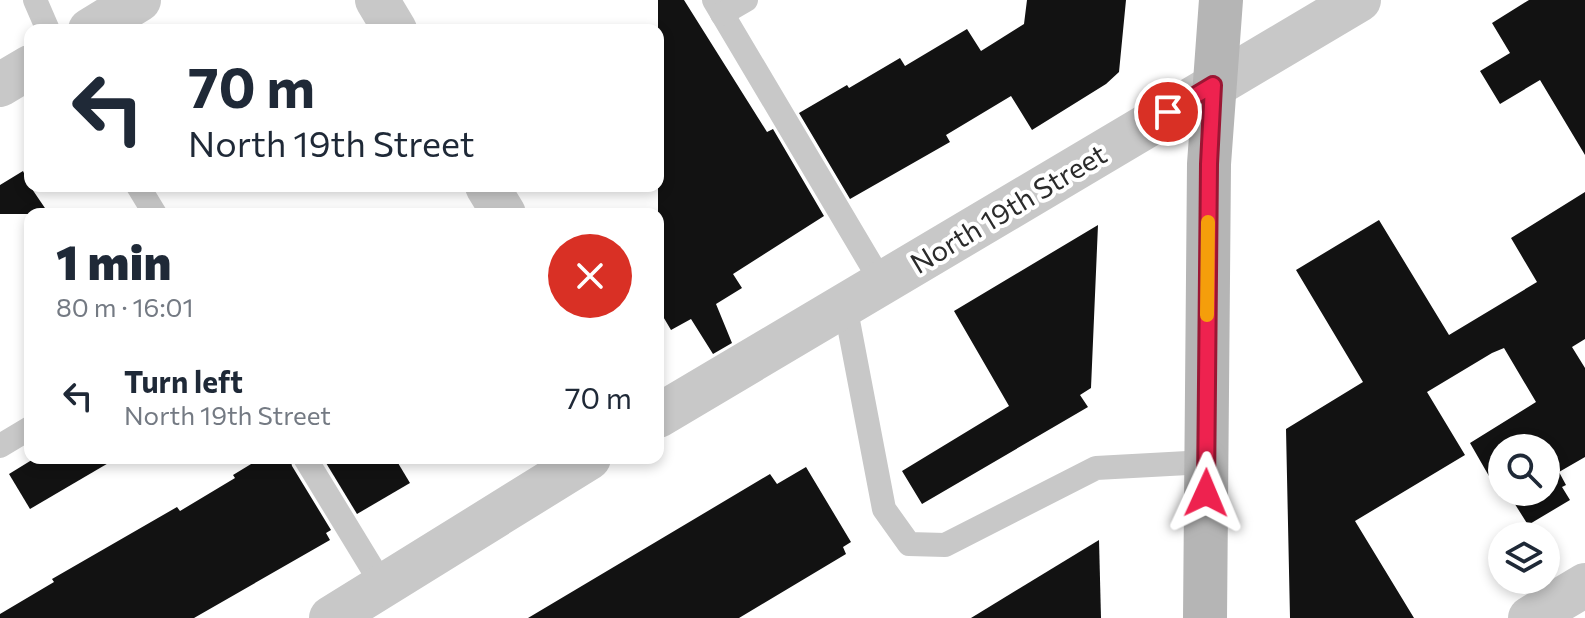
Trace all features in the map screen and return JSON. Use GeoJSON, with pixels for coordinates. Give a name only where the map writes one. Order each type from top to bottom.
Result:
{"type":"FeatureCollection","features":[{"type":"Feature","properties":{"kind":"street"},"geometry":{"type":"LineString","coordinates":[[100,24],[139,0]]}},
{"type":"Feature","properties":{"kind":"street"},"geometry":{"type":"LineString","coordinates":[[377,0],[391,24]]}},
{"type":"Feature","properties":{"kind":"street"},"geometry":{"type":"LineString","coordinates":[[1205,618],[1209,164],[1221,0]]}},
{"type":"Feature","properties":{"kind":"street","name":"North 19th Street"},"geometry":{"type":"LineString","coordinates":[[664,412],[1359,0]]}},
{"type":"Feature","properties":{"kind":"street"},"geometry":{"type":"LineString","coordinates":[[0,85],[24,71]]}},
{"type":"Feature","properties":{"kind":"street"},"geometry":{"type":"LineString","coordinates":[[331,618],[579,464]]}},
{"type":"Feature","properties":{"kind":"street"},"geometry":{"type":"LineString","coordinates":[[1530,618],[1585,585]]}},
{"type":"Feature","properties":{"kind":"lane"},"geometry":{"type":"LineString","coordinates":[[35,0],[45,24]]}},
{"type":"Feature","properties":{"kind":"lane"},"geometry":{"type":"LineString","coordinates":[[746,0],[718,7],[882,283]]}},
{"type":"Feature","properties":{"kind":"lane"},"geometry":{"type":"LineString","coordinates":[[845,305],[884,509],[909,544],[945,545],[1096,468],[1206,462]]}},
{"type":"Feature","properties":{"kind":"lane"},"geometry":{"type":"LineString","coordinates":[[0,446],[24,432]]}},
{"type":"Feature","properties":{"kind":"lane"},"geometry":{"type":"LineString","coordinates":[[309,464],[383,586]]}},
{"type":"Feature","properties":{"kind":"building"},"geometry":{"type":"Polygon","coordinates":[[[658,0],[684,0],[767,132],[773,129],[824,216],[733,274],[742,288],[716,304],[732,343],[713,354],[691,319],[671,330],[664,318],[664,208],[658,208],[658,192],[664,192],[664,24],[658,24],[658,0]]]}},
{"type":"Feature","properties":{"kind":"building"},"geometry":{"type":"Polygon","coordinates":[[[1027,0],[1126,0],[1119,72],[1106,84],[1032,130],[1011,96],[946,135],[950,142],[850,199],[799,113],[900,58],[905,66],[967,29],[981,51],[1024,24],[1027,0]]]}},
{"type":"Feature","properties":{"kind":"building"},"geometry":{"type":"Polygon","coordinates":[[[1529,0],[1585,0],[1585,155],[1540,80],[1500,104],[1480,71],[1510,53],[1492,23],[1529,0]]]}},
{"type":"Feature","properties":{"kind":"building"},"geometry":{"type":"Polygon","coordinates":[[[23,171],[24,192],[34,192],[45,208],[24,208],[24,214],[0,214],[0,185],[23,171]]]}},
{"type":"Feature","properties":{"kind":"building"},"geometry":{"type":"Polygon","coordinates":[[[1585,192],[1585,339],[1572,347],[1585,368],[1585,457],[1560,471],[1560,434],[1488,434],[1488,474],[1470,443],[1536,402],[1504,348],[1492,353],[1427,392],[1465,455],[1355,521],[1414,618],[1290,618],[1286,429],[1363,382],[1296,270],[1379,220],[1449,335],[1537,282],[1511,238],[1585,192]]]}},
{"type":"Feature","properties":{"kind":"building"},"geometry":{"type":"Polygon","coordinates":[[[1098,225],[1091,388],[1080,395],[1088,407],[922,504],[902,471],[1009,406],[954,311],[1098,225]]]}},
{"type":"Feature","properties":{"kind":"building"},"geometry":{"type":"Polygon","coordinates":[[[25,464],[107,464],[30,509],[9,474],[25,464]]]}},
{"type":"Feature","properties":{"kind":"building"},"geometry":{"type":"Polygon","coordinates":[[[251,464],[292,464],[331,530],[326,533],[330,540],[194,618],[0,618],[0,614],[54,582],[52,579],[177,507],[180,511],[235,478],[233,475],[251,464]]]}},
{"type":"Feature","properties":{"kind":"building"},"geometry":{"type":"Polygon","coordinates":[[[327,464],[399,464],[410,483],[357,514],[327,464]]]}},
{"type":"Feature","properties":{"kind":"building"},"geometry":{"type":"Polygon","coordinates":[[[806,467],[851,542],[843,547],[846,554],[739,618],[528,618],[770,474],[777,484],[806,467]]]}},
{"type":"Feature","properties":{"kind":"building"},"geometry":{"type":"Polygon","coordinates":[[[1560,474],[1566,485],[1562,487],[1570,500],[1560,506],[1560,474]]]}},
{"type":"Feature","properties":{"kind":"building"},"geometry":{"type":"Polygon","coordinates":[[[1516,506],[1560,506],[1533,522],[1526,522],[1516,506]]]}},
{"type":"Feature","properties":{"kind":"building"},"geometry":{"type":"Polygon","coordinates":[[[1099,540],[1101,618],[971,618],[1099,540]]]}},
{"type":"Feature","properties":{"kind":"slow traffic"},"geometry":{"type":"LineString","coordinates":[[1207,315],[1208,222]]}},
{"type":"Feature","properties":{"kind":"route"},"geometry":{"type":"LineString","coordinates":[[1168,112],[1213,85],[1209,164],[1206,493]]}}]}
